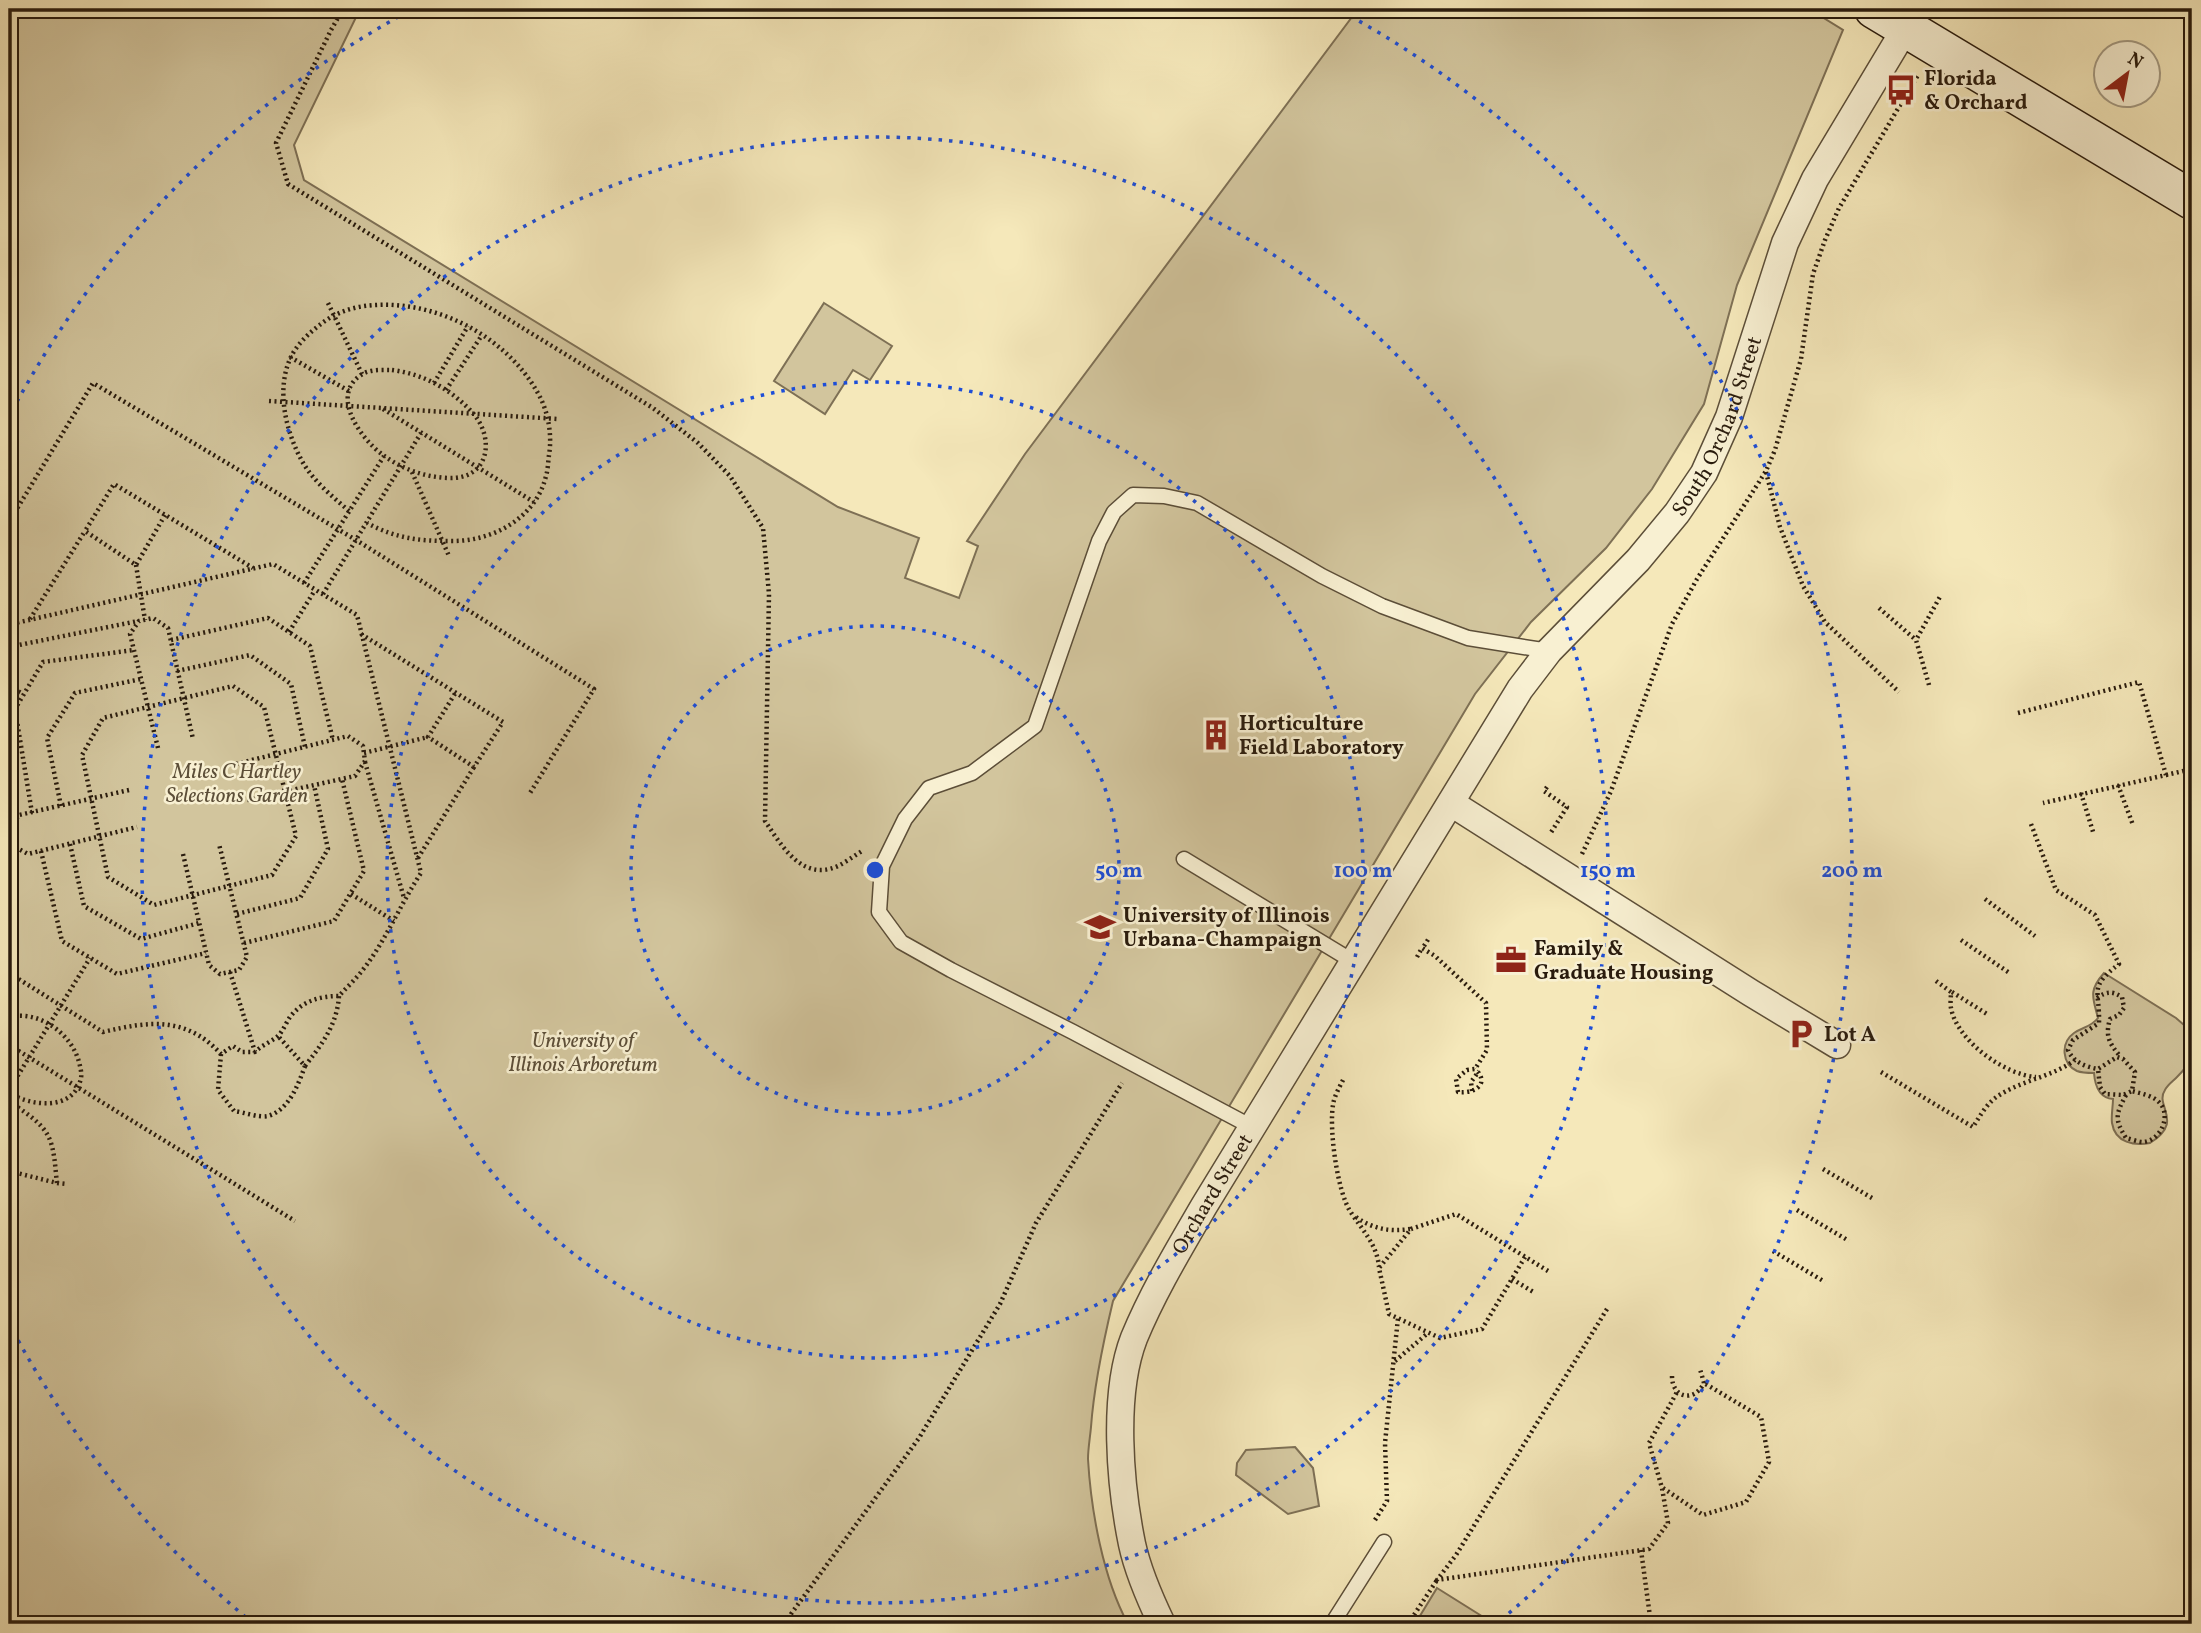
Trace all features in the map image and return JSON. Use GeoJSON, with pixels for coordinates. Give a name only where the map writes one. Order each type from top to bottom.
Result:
{"type":"FeatureCollection","features":[{"type":"Feature","properties":{"kind":"main road"},"geometry":{"type":"LineString","coordinates":[[1899,15],[2192,200]]}},
{"type":"Feature","properties":{"kind":"street","name":"South Orchard Street"},"geometry":{"type":"LineString","coordinates":[[1451,803],[1520,689],[1549,651],[1638,560],[1677,513],[1704,473],[1729,417],[1790,233],[1899,15]]}},
{"type":"Feature","properties":{"kind":"street","name":"Orchard Street"},"geometry":{"type":"LineString","coordinates":[[1162,1624],[1147,1591],[1133,1546],[1124,1490],[1120,1427],[1124,1376],[1133,1340],[1155,1292],[1204,1206],[1451,803]]}},
{"type":"Feature","properties":{"kind":"street"},"geometry":{"type":"LineString","coordinates":[[1451,803],[1837,1045]]}},
{"type":"Feature","properties":{"kind":"lane"},"geometry":{"type":"LineString","coordinates":[[1252,1127],[901,942],[879,912],[882,866],[905,819],[929,788],[972,773],[1035,726],[1099,541],[1114,512],[1133,495],[1164,496],[1197,503],[1322,576],[1382,606],[1434,626],[1468,638],[1549,651]]}},
{"type":"Feature","properties":{"kind":"lane"},"geometry":{"type":"LineString","coordinates":[[1184,859],[1354,961]]}},
{"type":"Feature","properties":{"kind":"lane"},"geometry":{"type":"LineString","coordinates":[[1332,1624],[1384,1542]]}},
{"type":"Feature","properties":{"kind":"path"},"geometry":{"type":"LineString","coordinates":[[343,9],[276,144],[288,184],[653,408],[698,443],[730,476],[763,528],[769,594],[765,821],[782,847],[800,865],[818,869],[836,867],[899,830]]}},
{"type":"Feature","properties":{"kind":"path"},"geometry":{"type":"LineString","coordinates":[[1577,865],[1611,791],[1672,624],[1697,579],[1766,471],[1775,450],[1801,359],[1814,274],[1825,240],[1839,208],[1919,74]]}},
{"type":"Feature","properties":{"kind":"path"},"geometry":{"type":"LineString","coordinates":[[328,303],[362,373]]}},
{"type":"Feature","properties":{"kind":"path"},"geometry":{"type":"LineString","coordinates":[[349,511],[319,484],[303,463],[287,427],[284,382],[290,357],[307,335],[333,315],[370,305],[389,304],[442,313],[482,335],[519,367],[541,399],[547,418],[551,442],[546,478],[534,502],[516,522],[481,538],[422,541],[395,535],[366,523]]}},
{"type":"Feature","properties":{"kind":"path"},"geometry":{"type":"LineString","coordinates":[[434,383],[468,326]]}},
{"type":"Feature","properties":{"kind":"path"},"geometry":{"type":"LineString","coordinates":[[446,390],[482,335]]}},
{"type":"Feature","properties":{"kind":"path"},"geometry":{"type":"LineString","coordinates":[[290,357],[349,391]]}},
{"type":"Feature","properties":{"kind":"path"},"geometry":{"type":"LineString","coordinates":[[392,370],[414,373],[434,383],[458,398],[481,425],[485,456],[479,468],[468,476],[433,478],[401,466],[384,456],[360,430],[351,415],[348,405],[349,391],[362,373],[392,370]]}},
{"type":"Feature","properties":{"kind":"path"},"geometry":{"type":"LineString","coordinates":[[9,522],[93,383],[356,540],[594,690],[530,793]]}},
{"type":"Feature","properties":{"kind":"path"},"geometry":{"type":"LineString","coordinates":[[270,401],[558,419]]}},
{"type":"Feature","properties":{"kind":"path"},"geometry":{"type":"LineString","coordinates":[[382,407],[534,502]]}},
{"type":"Feature","properties":{"kind":"path"},"geometry":{"type":"LineString","coordinates":[[323,594],[421,433]]}},
{"type":"Feature","properties":{"kind":"path"},"geometry":{"type":"LineString","coordinates":[[304,583],[384,456]]}},
{"type":"Feature","properties":{"kind":"path"},"geometry":{"type":"LineString","coordinates":[[411,471],[449,556]]}},
{"type":"Feature","properties":{"kind":"path"},"geometry":{"type":"LineString","coordinates":[[1766,471],[1780,527],[1803,586],[1819,613],[1825,622],[1899,692]]}},
{"type":"Feature","properties":{"kind":"path"},"geometry":{"type":"LineString","coordinates":[[29,620],[114,484],[254,569]]}},
{"type":"Feature","properties":{"kind":"path"},"geometry":{"type":"LineString","coordinates":[[158,748],[130,634],[142,620],[136,565],[165,515]]}},
{"type":"Feature","properties":{"kind":"path"},"geometry":{"type":"LineString","coordinates":[[85,531],[136,565]]}},
{"type":"Feature","properties":{"kind":"path"},"geometry":{"type":"LineString","coordinates":[[9,628],[11,624],[273,564],[357,615],[421,873],[364,968],[339,996],[337,1012],[326,1038],[305,1066],[285,1107],[266,1116],[233,1111],[218,1090],[221,1054],[198,1035],[173,1025],[155,1022],[103,1032],[17,978],[9,942]]}},
{"type":"Feature","properties":{"kind":"path"},"geometry":{"type":"LineString","coordinates":[[289,632],[315,590]]}},
{"type":"Feature","properties":{"kind":"path"},"geometry":{"type":"LineString","coordinates":[[1916,640],[1941,595]]}},
{"type":"Feature","properties":{"kind":"path"},"geometry":{"type":"LineString","coordinates":[[1879,608],[1916,640],[1929,685]]}},
{"type":"Feature","properties":{"kind":"path"},"geometry":{"type":"LineString","coordinates":[[9,648],[153,618],[168,628],[193,739]]}},
{"type":"Feature","properties":{"kind":"path"},"geometry":{"type":"LineString","coordinates":[[171,640],[268,618],[310,646],[333,740]]}},
{"type":"Feature","properties":{"kind":"path"},"geometry":{"type":"LineString","coordinates":[[361,634],[503,722],[418,859]]}},
{"type":"Feature","properties":{"kind":"path"},"geometry":{"type":"LineString","coordinates":[[32,813],[15,709],[43,662],[134,650]]}},
{"type":"Feature","properties":{"kind":"path"},"geometry":{"type":"LineString","coordinates":[[177,671],[250,655],[291,684],[305,747]]}},
{"type":"Feature","properties":{"kind":"path"},"geometry":{"type":"LineString","coordinates":[[61,806],[47,738],[75,693],[141,679]]}},
{"type":"Feature","properties":{"kind":"path"},"geometry":{"type":"LineString","coordinates":[[2018,713],[2139,682],[2166,775]]}},
{"type":"Feature","properties":{"kind":"path"},"geometry":{"type":"LineString","coordinates":[[9,686],[23,694]]}},
{"type":"Feature","properties":{"kind":"path"},"geometry":{"type":"LineString","coordinates":[[233,686],[264,707],[296,836],[271,875],[154,905],[108,877],[82,755],[103,718],[184,698],[233,686]]}},
{"type":"Feature","properties":{"kind":"path"},"geometry":{"type":"LineString","coordinates":[[364,753],[428,737],[456,692]]}},
{"type":"Feature","properties":{"kind":"path"},"geometry":{"type":"LineString","coordinates":[[236,764],[348,736],[363,746],[404,898]]}},
{"type":"Feature","properties":{"kind":"path"},"geometry":{"type":"LineString","coordinates":[[428,737],[474,766]]}},
{"type":"Feature","properties":{"kind":"path"},"geometry":{"type":"LineString","coordinates":[[247,800],[355,776],[365,761]]}},
{"type":"Feature","properties":{"kind":"path"},"geometry":{"type":"LineString","coordinates":[[2043,803],[2192,769]]}},
{"type":"Feature","properties":{"kind":"path"},"geometry":{"type":"LineString","coordinates":[[244,943],[334,921],[351,894],[364,871],[342,779]]}},
{"type":"Feature","properties":{"kind":"path"},"geometry":{"type":"LineString","coordinates":[[237,914],[300,898],[328,849],[314,785]]}},
{"type":"Feature","properties":{"kind":"path"},"geometry":{"type":"LineString","coordinates":[[2118,785],[2133,825]]}},
{"type":"Feature","properties":{"kind":"path"},"geometry":{"type":"LineString","coordinates":[[1544,843],[1567,807],[1544,791],[1547,787]]}},
{"type":"Feature","properties":{"kind":"path"},"geometry":{"type":"LineString","coordinates":[[129,790],[19,816],[10,829],[11,838],[15,847],[29,854],[137,827]]}},
{"type":"Feature","properties":{"kind":"path"},"geometry":{"type":"LineString","coordinates":[[2081,793],[2094,835]]}},
{"type":"Feature","properties":{"kind":"path"},"geometry":{"type":"LineString","coordinates":[[2031,824],[2056,890],[2095,915],[2119,964],[2105,974],[2097,986],[2099,1023],[2073,1040],[2068,1050],[2071,1058],[2086,1067],[2098,1069],[2117,1057],[2123,1059]]}},
{"type":"Feature","properties":{"kind":"path"},"geometry":{"type":"LineString","coordinates":[[70,844],[84,906],[141,939],[199,923]]}},
{"type":"Feature","properties":{"kind":"path"},"geometry":{"type":"LineString","coordinates":[[183,854],[209,965],[220,974],[239,970],[247,957],[219,844]]}},
{"type":"Feature","properties":{"kind":"path"},"geometry":{"type":"LineString","coordinates":[[41,851],[62,941],[117,974],[206,953]]}},
{"type":"Feature","properties":{"kind":"path"},"geometry":{"type":"LineString","coordinates":[[351,894],[394,921]]}},
{"type":"Feature","properties":{"kind":"path"},"geometry":{"type":"LineString","coordinates":[[1985,899],[2035,936]]}},
{"type":"Feature","properties":{"kind":"path"},"geometry":{"type":"LineString","coordinates":[[1424,946],[1429,938]]}},
{"type":"Feature","properties":{"kind":"path"},"geometry":{"type":"LineString","coordinates":[[1961,940],[2011,974]]}},
{"type":"Feature","properties":{"kind":"path"},"geometry":{"type":"LineString","coordinates":[[1417,957],[1422,948],[1435,956],[1486,1003],[1487,1051],[1471,1082],[1472,1091]]}},
{"type":"Feature","properties":{"kind":"path"},"geometry":{"type":"LineString","coordinates":[[9,1017],[33,1017],[50,1024],[66,1036],[76,1053],[81,1077],[73,1094],[53,1104],[37,1104],[22,1100],[9,1091],[30,1058],[50,1024],[60,1005],[90,958]]}},
{"type":"Feature","properties":{"kind":"path"},"geometry":{"type":"LineString","coordinates":[[230,972],[255,1052]]}},
{"type":"Feature","properties":{"kind":"path"},"geometry":{"type":"LineString","coordinates":[[1936,981],[1987,1014]]}},
{"type":"Feature","properties":{"kind":"path"},"geometry":{"type":"LineString","coordinates":[[1951,992],[1953,1015],[1971,1042],[2001,1066],[2022,1076],[2037,1077]]}},
{"type":"Feature","properties":{"kind":"path"},"geometry":{"type":"LineString","coordinates":[[2097,998],[2114,992],[2122,997],[2124,1008],[2119,1015],[2110,1019],[2106,1031],[2111,1045],[2135,1072],[2133,1091]]}},
{"type":"Feature","properties":{"kind":"path"},"geometry":{"type":"LineString","coordinates":[[221,1054],[233,1046],[242,1052],[255,1052],[278,1036],[292,1014],[305,1004],[320,996],[339,996]]}},
{"type":"Feature","properties":{"kind":"path"},"geometry":{"type":"LineString","coordinates":[[278,1036],[305,1066]]}},
{"type":"Feature","properties":{"kind":"path"},"geometry":{"type":"LineString","coordinates":[[9,1045],[295,1221]]}},
{"type":"Feature","properties":{"kind":"path"},"geometry":{"type":"LineString","coordinates":[[1881,1072],[1973,1127],[1997,1096],[2037,1077],[2061,1070],[2075,1060]]}},
{"type":"Feature","properties":{"kind":"path"},"geometry":{"type":"LineString","coordinates":[[786,1624],[919,1438],[1000,1304],[1036,1223],[1134,1064]]}},
{"type":"Feature","properties":{"kind":"path"},"geometry":{"type":"LineString","coordinates":[[2098,1069],[2100,1087],[2105,1094],[2126,1094],[2133,1091],[2151,1096],[2162,1106],[2165,1116],[2162,1129],[2154,1138],[2144,1142],[2126,1138],[2118,1124],[2118,1111],[2126,1094]]}},
{"type":"Feature","properties":{"kind":"path"},"geometry":{"type":"LineString","coordinates":[[1467,1070],[1477,1070],[1482,1076],[1482,1082],[1472,1091],[1458,1092],[1456,1079],[1467,1070]]}},
{"type":"Feature","properties":{"kind":"path"},"geometry":{"type":"LineString","coordinates":[[1343,1080],[1333,1104],[1332,1138],[1348,1208],[1378,1254],[1389,1314],[1440,1338],[1482,1329],[1525,1257]]}},
{"type":"Feature","properties":{"kind":"path"},"geometry":{"type":"LineString","coordinates":[[9,1101],[33,1119],[47,1134],[57,1183]]}},
{"type":"Feature","properties":{"kind":"path"},"geometry":{"type":"LineString","coordinates":[[1823,1168],[1872,1198]]}},
{"type":"Feature","properties":{"kind":"path"},"geometry":{"type":"LineString","coordinates":[[9,1171],[66,1184]]}},
{"type":"Feature","properties":{"kind":"path"},"geometry":{"type":"LineString","coordinates":[[1797,1210],[1849,1241]]}},
{"type":"Feature","properties":{"kind":"path"},"geometry":{"type":"LineString","coordinates":[[1353,1215],[1389,1232],[1411,1229],[1456,1214],[1548,1271]]}},
{"type":"Feature","properties":{"kind":"path"},"geometry":{"type":"LineString","coordinates":[[1379,1268],[1411,1229]]}},
{"type":"Feature","properties":{"kind":"path"},"geometry":{"type":"LineString","coordinates":[[1773,1251],[1825,1282]]}},
{"type":"Feature","properties":{"kind":"path"},"geometry":{"type":"LineString","coordinates":[[1512,1279],[1535,1293]]}},
{"type":"Feature","properties":{"kind":"path"},"geometry":{"type":"LineString","coordinates":[[1408,1624],[1456,1555],[1607,1309]]}},
{"type":"Feature","properties":{"kind":"path"},"geometry":{"type":"LineString","coordinates":[[1384,1542],[1369,1530],[1387,1501],[1385,1443],[1398,1318]]}},
{"type":"Feature","properties":{"kind":"path"},"geometry":{"type":"LineString","coordinates":[[1394,1362],[1428,1332]]}},
{"type":"Feature","properties":{"kind":"path"},"geometry":{"type":"LineString","coordinates":[[1672,1376],[1672,1385],[1677,1392],[1693,1395],[1704,1383],[1700,1369]]}},
{"type":"Feature","properties":{"kind":"path"},"geometry":{"type":"LineString","coordinates":[[1662,1488],[1703,1515],[1746,1502],[1769,1462],[1761,1417],[1704,1383]]}},
{"type":"Feature","properties":{"kind":"path"},"geometry":{"type":"LineString","coordinates":[[1437,1580],[1649,1549],[1668,1523],[1662,1488],[1649,1443],[1677,1392]]}},
{"type":"Feature","properties":{"kind":"path"},"geometry":{"type":"LineString","coordinates":[[1641,1550],[1651,1624]]}},
{"type":"Feature","properties":{"kind":"green space","name":"University of Illinois Arboretum"},"geometry":{"type":"Polygon","coordinates":[[[9,9],[360,9],[294,145],[304,180],[838,507],[919,538],[905,578],[959,598],[978,546],[967,541],[1025,454],[1358,9],[1809,9],[1843,30],[1737,285],[1704,404],[1652,489],[1606,548],[1531,622],[1475,694],[1113,1301],[1092,1411],[1088,1459],[1092,1500],[1105,1565],[1128,1624],[9,1624],[9,9]]]}},
{"type":"Feature","properties":{"kind":"green space"},"geometry":{"type":"Polygon","coordinates":[[[824,303],[892,346],[870,380],[853,370],[825,414],[774,381],[824,303]]]}},
{"type":"Feature","properties":{"kind":"green space"},"geometry":{"type":"Polygon","coordinates":[[[2104,973],[2176,1018],[2192,1032],[2189,1062],[2167,1086],[2163,1096],[2167,1114],[2166,1128],[2150,1143],[2126,1142],[2117,1135],[2112,1123],[2113,1099],[2104,1096],[2099,1090],[2094,1073],[2077,1071],[2066,1059],[2065,1048],[2069,1037],[2098,1018],[2093,1000],[2094,990],[2104,973]]]}},
{"type":"Feature","properties":{"kind":"green space"},"geometry":{"type":"Polygon","coordinates":[[[1295,1447],[1313,1468],[1319,1506],[1288,1514],[1236,1475],[1237,1463],[1246,1450],[1295,1447]]]}},
{"type":"Feature","properties":{"kind":"green space"},"geometry":{"type":"Polygon","coordinates":[[[1437,1588],[1488,1620],[1485,1624],[1415,1624],[1437,1588]]]}},
{"type":"Feature","properties":{"kind":"place","name":"Florida & Orchard"},"geometry":{"type":"Point","coordinates":[1901,90]}},
{"type":"Feature","properties":{"kind":"place","name":"Horticulture Field Laboratory"},"geometry":{"type":"Point","coordinates":[1216,735]}},
{"type":"Feature","properties":{"kind":"place","name":"University of Illinois Urbana-Champaign"},"geometry":{"type":"Point","coordinates":[1100,927]}},
{"type":"Feature","properties":{"kind":"place","name":"Family & Graduate Housing"},"geometry":{"type":"Point","coordinates":[1511,960]}},
{"type":"Feature","properties":{"kind":"place","name":"Lot A"},"geometry":{"type":"Point","coordinates":[1801,1034]}},
{"type":"Feature","properties":{"kind":"park label","name":"Miles C Hartley Selections Garden"},"geometry":{"type":"Point","coordinates":[237,783]}}]}
